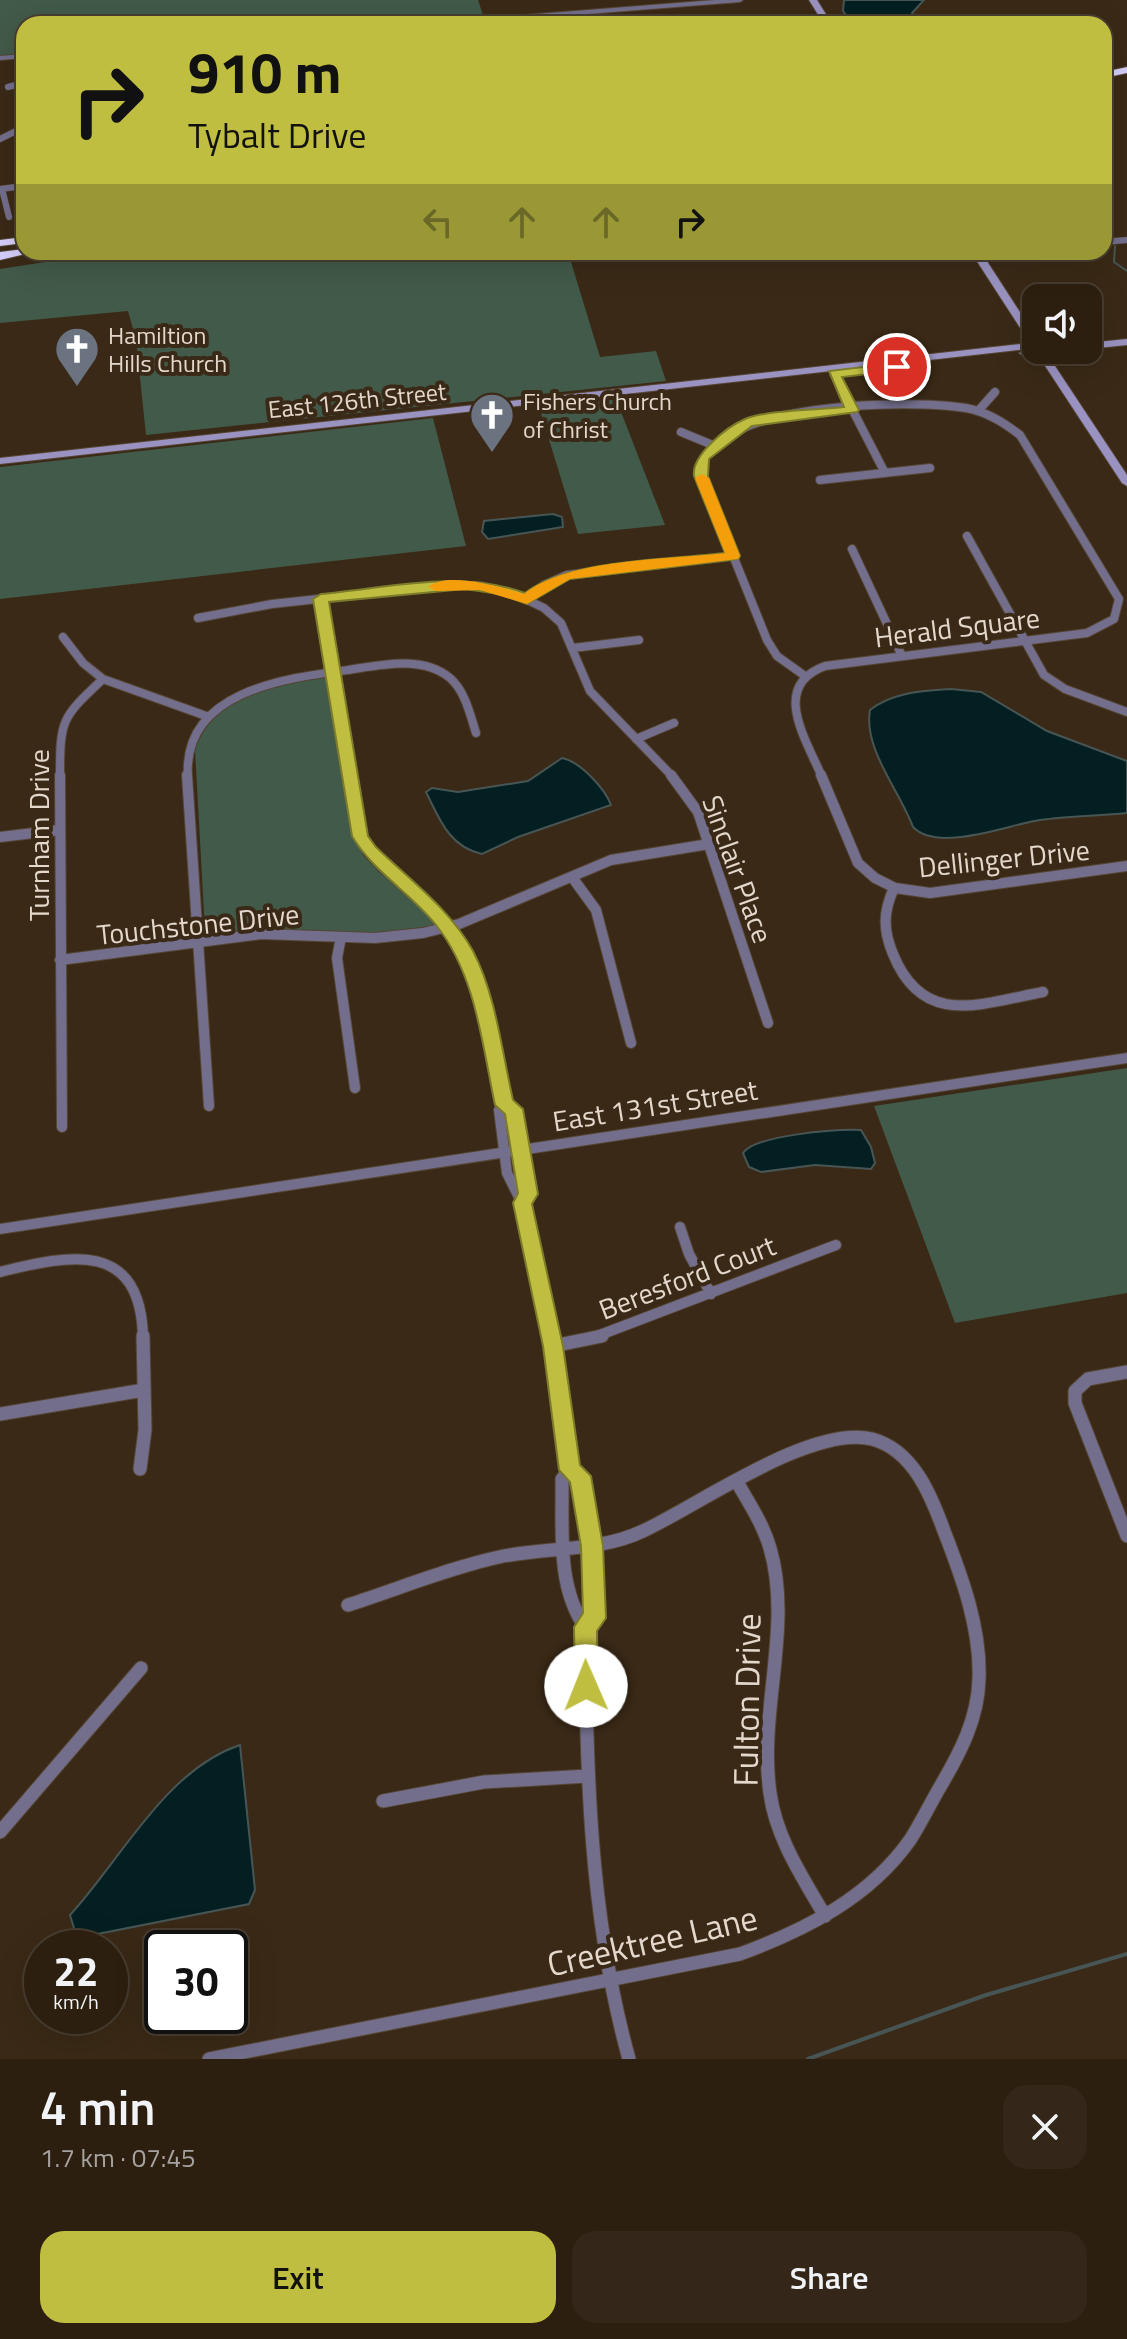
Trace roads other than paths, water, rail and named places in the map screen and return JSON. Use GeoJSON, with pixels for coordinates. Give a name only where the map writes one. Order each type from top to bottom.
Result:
{"type":"FeatureCollection","features":[{"type":"Feature","properties":{"kind":"main road"},"geometry":{"type":"LineString","coordinates":[[981,260],[1022,323]]}},
{"type":"Feature","properties":{"kind":"main road"},"geometry":{"type":"LineString","coordinates":[[1102,338],[1127,335]]}},
{"type":"Feature","properties":{"kind":"main road"},"geometry":{"type":"LineString","coordinates":[[1102,345],[1127,342]]}},
{"type":"Feature","properties":{"kind":"main road","name":"East 126th Street"},"geometry":{"type":"LineString","coordinates":[[644,389],[669,391],[834,374],[1022,350]]}},
{"type":"Feature","properties":{"kind":"main road","name":"East 126th Street"},"geometry":{"type":"LineString","coordinates":[[0,452],[143,438],[168,439],[644,389],[664,384],[1022,350]]}},
{"type":"Feature","properties":{"kind":"main road"},"geometry":{"type":"LineString","coordinates":[[1049,364],[1127,483]]}},
{"type":"Feature","properties":{"kind":"main road","name":"East 126th Street"},"geometry":{"type":"LineString","coordinates":[[0,461],[142,446],[168,439]]}},
{"type":"Feature","properties":{"kind":"street"},"geometry":{"type":"LineString","coordinates":[[536,16],[740,0]]}},
{"type":"Feature","properties":{"kind":"street"},"geometry":{"type":"LineString","coordinates":[[8,87],[16,85]]}},
{"type":"Feature","properties":{"kind":"street"},"geometry":{"type":"LineString","coordinates":[[1,189],[9,217]]}},
{"type":"Feature","properties":{"kind":"street"},"geometry":{"type":"LineString","coordinates":[[834,374],[885,473]]}},
{"type":"Feature","properties":{"kind":"street"},"geometry":{"type":"LineString","coordinates":[[805,676],[770,648],[700,470],[701,461],[715,446],[748,422],[930,402],[952,403],[978,411],[995,392]]}},
{"type":"Feature","properties":{"kind":"street","name":"Herald Square"},"geometry":{"type":"LineString","coordinates":[[805,676],[825,666],[1095,631],[1114,620],[1121,605],[1116,591],[1020,435],[1008,424],[978,411]]}},
{"type":"Feature","properties":{"kind":"street"},"geometry":{"type":"LineString","coordinates":[[681,432],[715,446]]}},
{"type":"Feature","properties":{"kind":"street"},"geometry":{"type":"LineString","coordinates":[[820,480],[930,468]]}},
{"type":"Feature","properties":{"kind":"street"},"geometry":{"type":"LineString","coordinates":[[967,536],[1038,668],[1050,680],[1127,712]]}},
{"type":"Feature","properties":{"kind":"street"},"geometry":{"type":"LineString","coordinates":[[852,549],[902,656]]}},
{"type":"Feature","properties":{"kind":"street"},"geometry":{"type":"LineString","coordinates":[[527,599],[544,585],[567,575],[733,556]]}},
{"type":"Feature","properties":{"kind":"street","name":"Sinclair Place"},"geometry":{"type":"LineString","coordinates":[[198,618],[321,599],[465,584],[501,589],[527,599],[561,623],[586,686],[686,791],[698,812],[768,1023]]}},
{"type":"Feature","properties":{"kind":"street"},"geometry":{"type":"LineString","coordinates":[[321,599],[360,836],[370,851],[448,928],[473,972],[505,1105]]}},
{"type":"Feature","properties":{"kind":"street"},"geometry":{"type":"LineString","coordinates":[[63,637],[83,663],[103,679],[209,717]]}},
{"type":"Feature","properties":{"kind":"street"},"geometry":{"type":"LineString","coordinates":[[573,648],[639,640]]}},
{"type":"Feature","properties":{"kind":"street"},"geometry":{"type":"LineString","coordinates":[[209,1106],[187,768],[190,748],[209,717],[224,704],[256,687],[332,672],[402,664],[435,668],[460,687],[476,733]]}},
{"type":"Feature","properties":{"kind":"street","name":"Dellinger Drive"},"geometry":{"type":"LineString","coordinates":[[805,676],[793,692],[793,705],[852,853],[865,871],[894,888],[910,892],[941,892],[1127,866]]}},
{"type":"Feature","properties":{"kind":"street","name":"Turnham Drive"},"geometry":{"type":"LineString","coordinates":[[62,1127],[60,731],[69,710],[103,679]]}},
{"type":"Feature","properties":{"kind":"street"},"geometry":{"type":"LineString","coordinates":[[636,739],[674,723]]}},
{"type":"Feature","properties":{"kind":"street"},"geometry":{"type":"LineString","coordinates":[[0,837],[59,830]]}},
{"type":"Feature","properties":{"kind":"street","name":"Touchstone Drive"},"geometry":{"type":"LineString","coordinates":[[60,960],[274,933],[399,937],[448,928],[629,855],[709,844]]}},
{"type":"Feature","properties":{"kind":"street"},"geometry":{"type":"LineString","coordinates":[[572,877],[596,910],[631,1043]]}},
{"type":"Feature","properties":{"kind":"street"},"geometry":{"type":"LineString","coordinates":[[894,888],[884,912],[883,928],[904,979],[921,996],[953,1004],[1043,992]]}},
{"type":"Feature","properties":{"kind":"street"},"geometry":{"type":"LineString","coordinates":[[341,937],[337,958],[355,1088]]}},
{"type":"Feature","properties":{"kind":"street","name":"East 131st Street"},"geometry":{"type":"LineString","coordinates":[[0,1229],[1127,1058]]}},
{"type":"Feature","properties":{"kind":"street"},"geometry":{"type":"LineString","coordinates":[[505,1105],[514,1109],[528,1194],[522,1203]]}},
{"type":"Feature","properties":{"kind":"street"},"geometry":{"type":"LineString","coordinates":[[505,1105],[499,1110],[506,1152],[514,1196],[522,1203],[553,1346],[570,1470],[562,1479],[563,1550],[575,1617],[585,1627],[588,1776],[597,1901],[609,1981],[629,2059]]}},
{"type":"Feature","properties":{"kind":"street"},"geometry":{"type":"LineString","coordinates":[[680,1227],[689,1254],[711,1294]]}},
{"type":"Feature","properties":{"kind":"street","name":"Beresford Court"},"geometry":{"type":"LineString","coordinates":[[553,1346],[602,1336],[836,1245]]}},
{"type":"Feature","properties":{"kind":"street"},"geometry":{"type":"LineString","coordinates":[[0,1272],[75,1256],[101,1262],[122,1274],[135,1291],[141,1311],[146,1445],[140,1469]]}},
{"type":"Feature","properties":{"kind":"street"},"geometry":{"type":"LineString","coordinates":[[1127,1372],[1088,1379],[1075,1391],[1075,1403],[1127,1536]]}},
{"type":"Feature","properties":{"kind":"street"},"geometry":{"type":"LineString","coordinates":[[0,1414],[144,1390]]}},
{"type":"Feature","properties":{"kind":"street","name":"Creektree Lane"},"geometry":{"type":"LineString","coordinates":[[209,2059],[740,1954],[794,1935],[825,1916],[867,1887],[905,1846],[956,1760],[973,1718],[979,1684],[974,1619],[932,1493],[920,1474],[900,1455],[868,1440],[826,1438],[737,1482]]}},
{"type":"Feature","properties":{"kind":"street"},"geometry":{"type":"LineString","coordinates":[[570,1470],[580,1476],[592,1546],[595,1618],[585,1627]]}},
{"type":"Feature","properties":{"kind":"street"},"geometry":{"type":"LineString","coordinates":[[348,1605],[499,1557],[592,1546],[640,1533],[737,1482]]}},
{"type":"Feature","properties":{"kind":"street","name":"Fulton Drive"},"geometry":{"type":"LineString","coordinates":[[737,1482],[767,1537],[776,1579],[767,1745],[770,1795],[786,1846],[825,1916]]}},
{"type":"Feature","properties":{"kind":"street"},"geometry":{"type":"LineString","coordinates":[[0,1832],[141,1668]]}},
{"type":"Feature","properties":{"kind":"street"},"geometry":{"type":"LineString","coordinates":[[383,1801],[459,1782],[520,1776],[588,1776]]}},
{"type":"Feature","properties":{"kind":"water"},"geometry":{"type":"Polygon","coordinates":[[[844,0],[924,0],[912,13],[913,16],[847,16],[843,11],[844,0]]]}},
{"type":"Feature","properties":{"kind":"water"},"geometry":{"type":"Polygon","coordinates":[[[553,514],[562,517],[563,527],[488,539],[482,532],[484,521],[553,514]]]}},
{"type":"Feature","properties":{"kind":"water"},"geometry":{"type":"Polygon","coordinates":[[[951,689],[981,692],[1047,731],[1127,761],[1127,813],[1040,820],[955,838],[939,838],[913,827],[877,755],[869,725],[870,710],[898,696],[951,689]]]}},
{"type":"Feature","properties":{"kind":"water"},"geometry":{"type":"Polygon","coordinates":[[[562,758],[591,777],[611,805],[518,837],[482,854],[453,838],[426,792],[432,788],[458,792],[528,781],[562,758]]]}},
{"type":"Feature","properties":{"kind":"water"},"geometry":{"type":"Polygon","coordinates":[[[861,1130],[871,1147],[875,1163],[871,1169],[815,1165],[761,1172],[749,1167],[743,1153],[763,1142],[779,1138],[861,1130]]]}},
{"type":"Feature","properties":{"kind":"water"},"geometry":{"type":"Polygon","coordinates":[[[240,1745],[255,1890],[249,1904],[117,1930],[75,1930],[70,1915],[146,1819],[189,1774],[213,1757],[240,1745]]]}},
{"type":"Feature","properties":{"kind":"waterway"},"geometry":{"type":"LineString","coordinates":[[1115,246],[1114,262],[1127,271]]}},
{"type":"Feature","properties":{"kind":"waterway"},"geometry":{"type":"LineString","coordinates":[[808,2059],[986,1995],[1127,1954]]}},
{"type":"Feature","properties":{"kind":"place","name":"Hamiltion Hills Church"},"geometry":{"type":"Point","coordinates":[77,388]}},
{"type":"Feature","properties":{"kind":"place","name":"Fishers Church of Christ"},"geometry":{"type":"Point","coordinates":[492,454]}}]}
